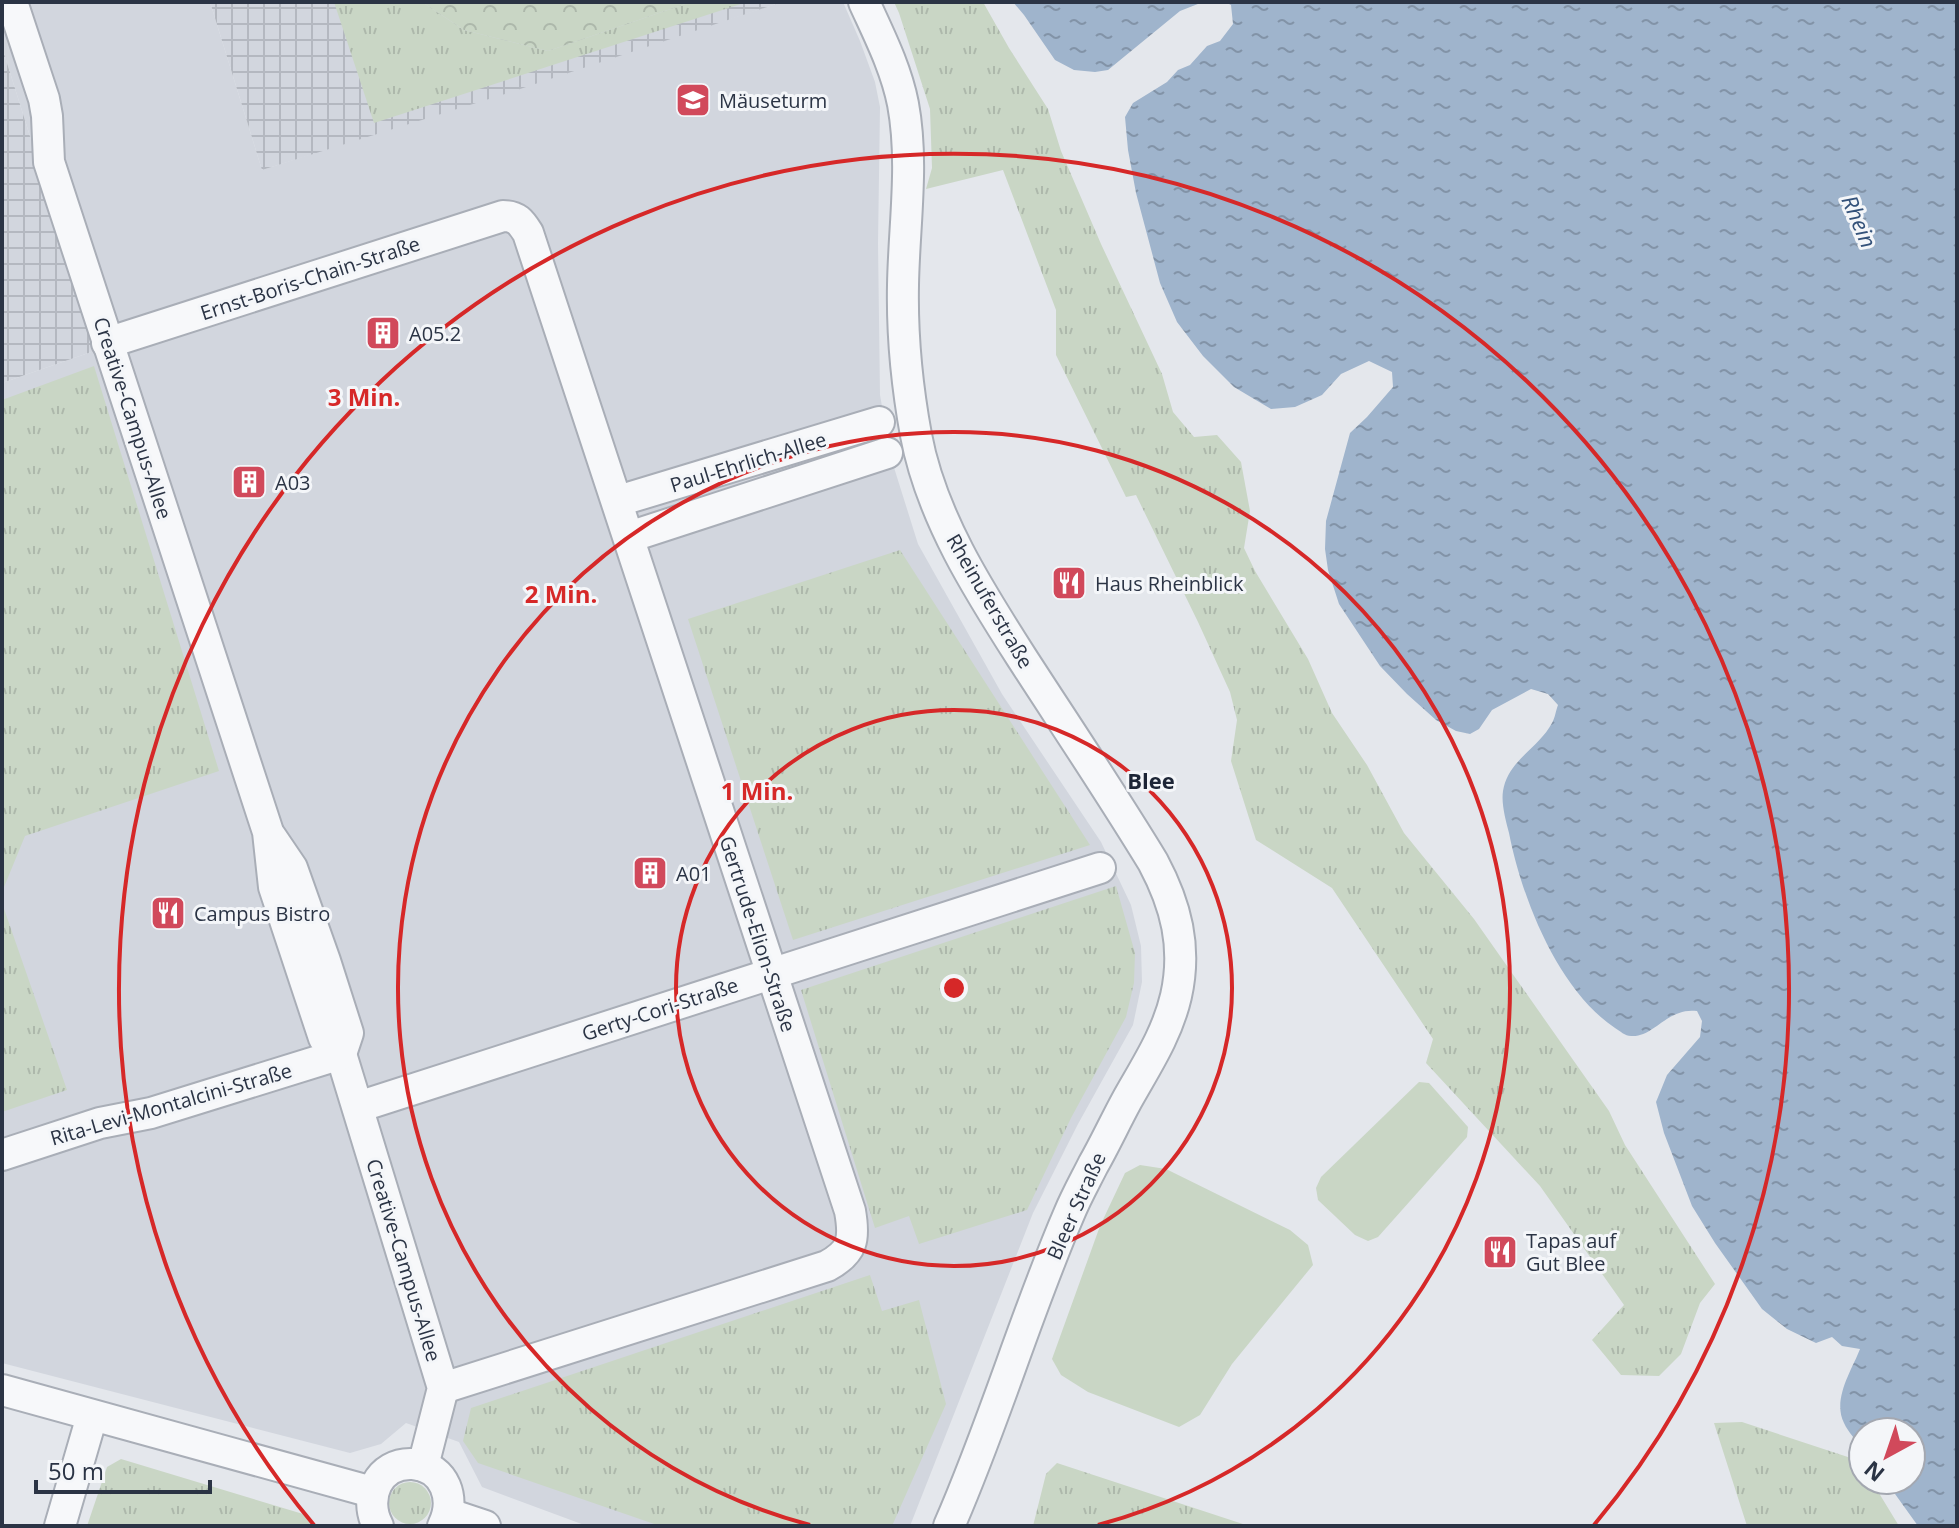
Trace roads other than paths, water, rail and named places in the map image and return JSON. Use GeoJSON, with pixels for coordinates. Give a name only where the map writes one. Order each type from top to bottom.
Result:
{"type":"FeatureCollection","features":[{"type":"Feature","properties":{"kind":"street","name":"Creative-Campus-Allee"},"geometry":{"type":"LineString","coordinates":[[12,2],[44,99],[49,162],[268,832],[274,887],[324,1038],[341,1054],[443,1388],[423,1466]]}},
{"type":"Feature","properties":{"kind":"street","name":"Rheinuferstraße"},"geometry":{"type":"LineString","coordinates":[[864,2],[893,66],[903,104],[907,150],[903,334],[917,439],[930,483],[967,569],[995,617],[1139,839],[1166,887]]}},
{"type":"Feature","properties":{"kind":"street","name":"Ernst-Boris-Chain-Straße"},"geometry":{"type":"LineString","coordinates":[[107,343],[503,216],[513,216]]}},
{"type":"Feature","properties":{"kind":"street","name":"Gertrude-Elion-Straße"},"geometry":{"type":"LineString","coordinates":[[443,1388],[827,1266],[841,1258],[851,1245],[853,1229],[850,1211],[618,501],[528,233],[513,216]]}},
{"type":"Feature","properties":{"kind":"street","name":"Paul-Ehrlich-Allee"},"geometry":{"type":"LineString","coordinates":[[618,501],[879,422]]}},
{"type":"Feature","properties":{"kind":"street","name":"Paul-Ehrlich-Allee"},"geometry":{"type":"LineString","coordinates":[[629,537],[887,453]]}},
{"type":"Feature","properties":{"kind":"street","name":"Gerty-Cori-Straße"},"geometry":{"type":"LineString","coordinates":[[358,1107],[1100,868]]}},
{"type":"Feature","properties":{"kind":"street","name":"Bleer Straße"},"geometry":{"type":"LineString","coordinates":[[949,1526],[988,1431],[1069,1212],[1168,1024],[1181,958],[1177,924],[1166,887]]}},
{"type":"Feature","properties":{"kind":"street","name":"Rita-Levi-Montalcini-Straße"},"geometry":{"type":"LineString","coordinates":[[2,1155],[100,1123],[161,1110],[341,1054]]}},
{"type":"Feature","properties":{"kind":"street"},"geometry":{"type":"LineString","coordinates":[[2,1390],[372,1492]]}},
{"type":"Feature","properties":{"kind":"street"},"geometry":{"type":"LineString","coordinates":[[60,1526],[92,1416]]}},
{"type":"Feature","properties":{"kind":"street"},"geometry":{"type":"LineString","coordinates":[[378,1526],[372,1515],[371,1503],[377,1482],[392,1468],[413,1464],[434,1472],[442,1480],[450,1503],[446,1520],[485,1526]]}},
{"type":"Feature","properties":{"kind":"water"},"geometry":{"type":"Polygon","coordinates":[[[1013,2],[1203,2],[1180,11],[1108,70],[1095,72],[1074,70],[1055,60],[1013,2]]]}},
{"type":"Feature","properties":{"kind":"water","name":"Rhein"},"geometry":{"type":"Polygon","coordinates":[[[1225,2],[1957,2],[1957,1526],[1918,1526],[1896,1496],[1927,1496],[1927,1416],[1847,1416],[1847,1427],[1840,1404],[1860,1349],[1842,1346],[1832,1337],[1816,1343],[1787,1329],[1762,1309],[1692,1206],[1664,1133],[1656,1102],[1667,1075],[1700,1037],[1702,1021],[1697,1011],[1677,1014],[1639,1035],[1625,1034],[1595,1011],[1576,991],[1546,941],[1533,914],[1515,859],[1504,812],[1503,791],[1517,762],[1546,732],[1558,705],[1548,694],[1531,689],[1492,710],[1479,729],[1470,734],[1456,731],[1436,720],[1380,666],[1339,604],[1328,570],[1326,521],[1350,433],[1393,387],[1392,372],[1369,361],[1341,374],[1322,395],[1295,407],[1271,409],[1234,387],[1203,356],[1177,322],[1160,283],[1136,193],[1125,117],[1133,103],[1167,82],[1178,70],[1190,65],[1207,46],[1220,41],[1233,24],[1231,5],[1225,2]]]}},
{"type":"Feature","properties":{"kind":"place","name":"Mäuseturm"},"geometry":{"type":"Point","coordinates":[693,100]}},
{"type":"Feature","properties":{"kind":"place","name":"A05.2"},"geometry":{"type":"Point","coordinates":[383,333]}},
{"type":"Feature","properties":{"kind":"place","name":"A03"},"geometry":{"type":"Point","coordinates":[249,482]}},
{"type":"Feature","properties":{"kind":"place","name":"Haus Rheinblick"},"geometry":{"type":"Point","coordinates":[1069,583]}},
{"type":"Feature","properties":{"kind":"place","name":"A01"},"geometry":{"type":"Point","coordinates":[650,873]}},
{"type":"Feature","properties":{"kind":"place","name":"Campus Bistro"},"geometry":{"type":"Point","coordinates":[168,913]}},
{"type":"Feature","properties":{"kind":"place","name":"Tapas auf Gut Blee"},"geometry":{"type":"Point","coordinates":[1500,1252]}},
{"type":"Feature","properties":{"kind":"district","name":"Blee"},"geometry":{"type":"Point","coordinates":[1151,780]}}]}
